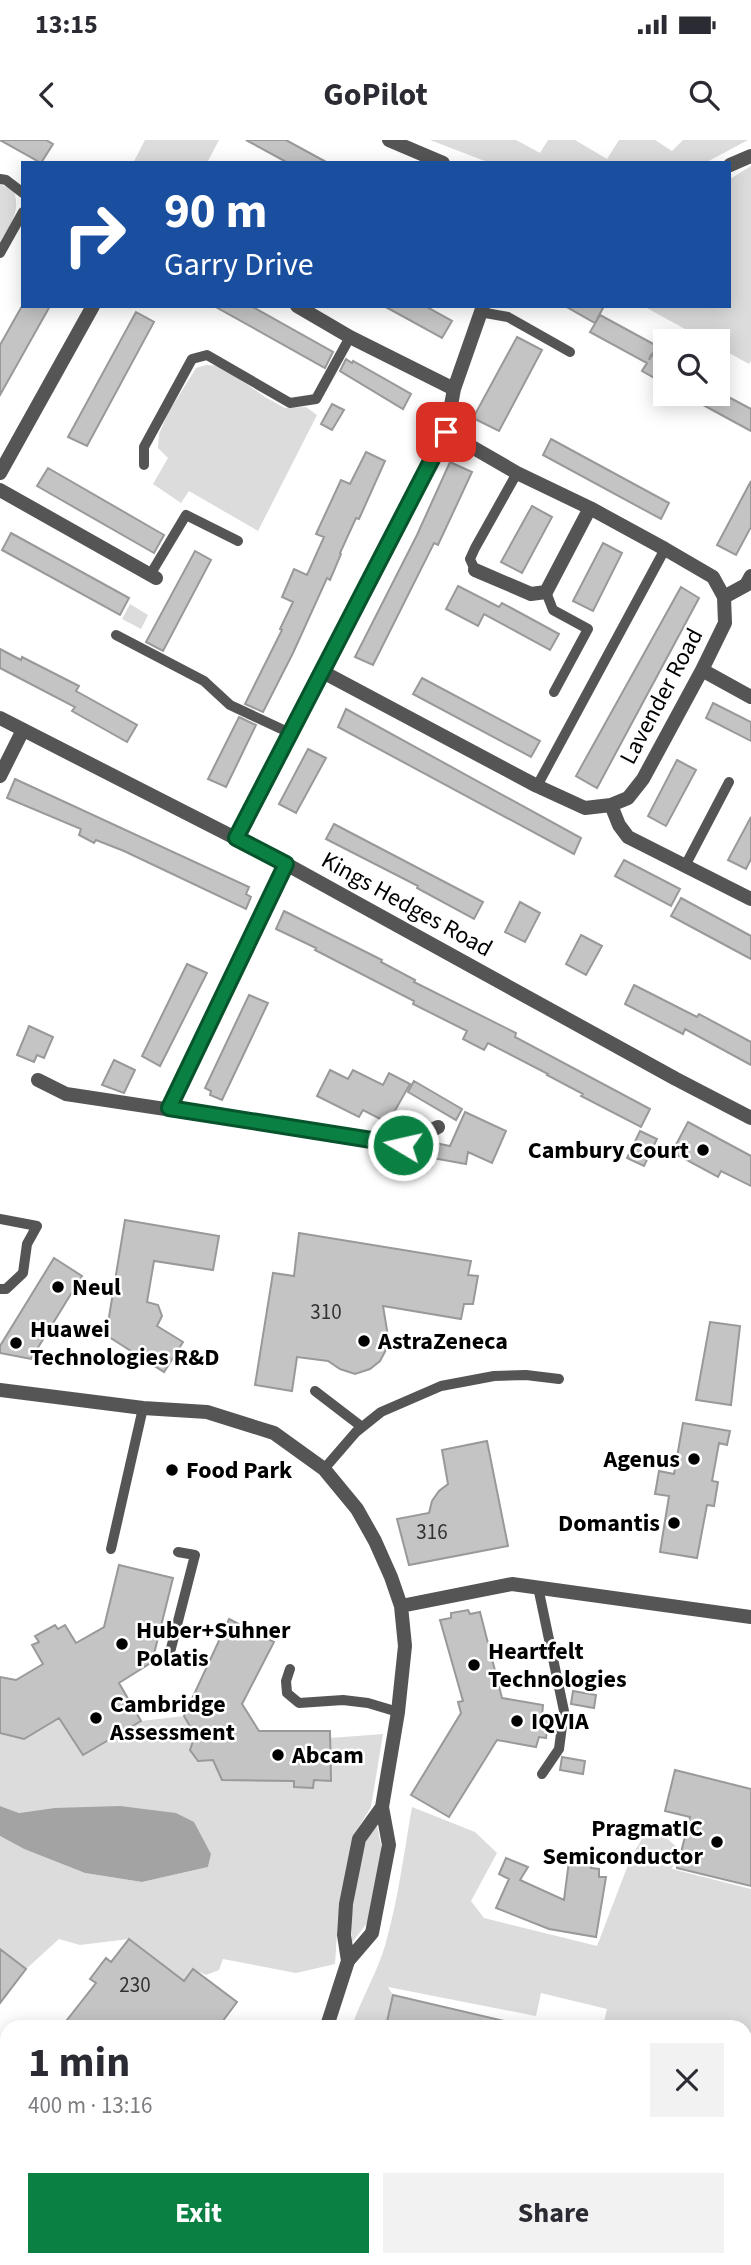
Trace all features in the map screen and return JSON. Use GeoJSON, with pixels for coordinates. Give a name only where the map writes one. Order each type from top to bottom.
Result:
{"type":"FeatureCollection","features":[{"type":"Feature","properties":{"kind":"street"},"geometry":{"type":"LineString","coordinates":[[389,140],[438,161]]}},
{"type":"Feature","properties":{"kind":"street"},"geometry":{"type":"LineString","coordinates":[[731,165],[751,156]]}},
{"type":"Feature","properties":{"kind":"street"},"geometry":{"type":"LineString","coordinates":[[0,473],[92,308]]}},
{"type":"Feature","properties":{"kind":"street"},"geometry":{"type":"LineString","coordinates":[[300,308],[350,337],[454,389]]}},
{"type":"Feature","properties":{"kind":"street"},"geometry":{"type":"LineString","coordinates":[[236,838],[446,432],[454,389],[482,309]]}},
{"type":"Feature","properties":{"kind":"street"},"geometry":{"type":"LineString","coordinates":[[446,432],[517,473],[590,508],[713,577],[724,597],[746,584],[751,576]]}},
{"type":"Feature","properties":{"kind":"street"},"geometry":{"type":"LineString","coordinates":[[0,490],[153,576]]}},
{"type":"Feature","properties":{"kind":"street"},"geometry":{"type":"LineString","coordinates":[[475,570],[531,594],[546,592],[590,508]]}},
{"type":"Feature","properties":{"kind":"street","name":"Lavender Road"},"geometry":{"type":"LineString","coordinates":[[611,805],[628,798],[643,779],[725,624],[724,597]]}},
{"type":"Feature","properties":{"kind":"street"},"geometry":{"type":"LineString","coordinates":[[702,670],[751,698]]}},
{"type":"Feature","properties":{"kind":"street"},"geometry":{"type":"LineString","coordinates":[[321,671],[537,786],[585,808],[611,805],[618,825],[628,837],[751,898]]}},
{"type":"Feature","properties":{"kind":"street","name":"Kings Hedges Road"},"geometry":{"type":"LineString","coordinates":[[0,718],[286,864],[751,1118]]}},
{"type":"Feature","properties":{"kind":"street"},"geometry":{"type":"LineString","coordinates":[[0,775],[23,730]]}},
{"type":"Feature","properties":{"kind":"street"},"geometry":{"type":"LineString","coordinates":[[169,1108],[286,864]]}},
{"type":"Feature","properties":{"kind":"street"},"geometry":{"type":"LineString","coordinates":[[38,1080],[65,1094],[403,1145],[438,1127]]}},
{"type":"Feature","properties":{"kind":"street"},"geometry":{"type":"LineString","coordinates":[[0,1391],[143,1408],[207,1412],[274,1433],[324,1469],[357,1509],[375,1541],[401,1606],[405,1646],[398,1712],[382,1807],[389,1845],[372,1933],[348,1961],[329,2020]]}},
{"type":"Feature","properties":{"kind":"street"},"geometry":{"type":"LineString","coordinates":[[401,1606],[512,1584],[751,1617]]}},
{"type":"Feature","properties":{"kind":"street"},"geometry":{"type":"LineString","coordinates":[[348,1961],[344,1935],[346,1904],[359,1839],[382,1807]]}},
{"type":"Feature","properties":{"kind":"lane"},"geometry":{"type":"LineString","coordinates":[[0,179],[6,180],[21,191]]}},
{"type":"Feature","properties":{"kind":"lane"},"geometry":{"type":"LineString","coordinates":[[0,253],[21,216]]}},
{"type":"Feature","properties":{"kind":"lane"},"geometry":{"type":"LineString","coordinates":[[482,309],[508,317],[570,352]]}},
{"type":"Feature","properties":{"kind":"lane"},"geometry":{"type":"LineString","coordinates":[[145,465],[144,447],[192,359],[207,355],[290,403],[316,399],[350,337]]}},
{"type":"Feature","properties":{"kind":"lane"},"geometry":{"type":"LineString","coordinates":[[475,570],[470,559],[517,473]]}},
{"type":"Feature","properties":{"kind":"lane"},"geometry":{"type":"LineString","coordinates":[[153,576],[186,514],[238,541]]}},
{"type":"Feature","properties":{"kind":"lane"},"geometry":{"type":"LineString","coordinates":[[537,786],[665,549]]}},
{"type":"Feature","properties":{"kind":"lane"},"geometry":{"type":"LineString","coordinates":[[546,592],[553,610],[588,629],[554,692]]}},
{"type":"Feature","properties":{"kind":"lane"},"geometry":{"type":"LineString","coordinates":[[116,635],[204,681],[230,705],[290,733]]}},
{"type":"Feature","properties":{"kind":"lane"},"geometry":{"type":"LineString","coordinates":[[685,866],[729,782]]}},
{"type":"Feature","properties":{"kind":"lane"},"geometry":{"type":"LineString","coordinates":[[0,1219],[37,1226],[27,1244],[23,1273],[6,1289],[0,1289]]}},
{"type":"Feature","properties":{"kind":"lane"},"geometry":{"type":"LineString","coordinates":[[324,1469],[362,1427],[382,1412],[441,1386],[494,1376],[526,1375],[559,1379]]}},
{"type":"Feature","properties":{"kind":"lane"},"geometry":{"type":"LineString","coordinates":[[315,1391],[362,1427]]}},
{"type":"Feature","properties":{"kind":"lane"},"geometry":{"type":"LineString","coordinates":[[111,1549],[143,1408]]}},
{"type":"Feature","properties":{"kind":"lane"},"geometry":{"type":"LineString","coordinates":[[168,1660],[195,1555],[177,1552]]}},
{"type":"Feature","properties":{"kind":"lane"},"geometry":{"type":"LineString","coordinates":[[538,1587],[564,1711],[559,1749],[542,1774]]}},
{"type":"Feature","properties":{"kind":"lane"},"geometry":{"type":"LineString","coordinates":[[290,1669],[286,1681],[287,1693],[299,1703],[343,1700],[368,1703],[398,1712]]}},
{"type":"Feature","properties":{"kind":"shaded area"},"geometry":{"type":"Polygon","coordinates":[[[145,140],[219,140],[208,161],[134,161],[145,140]]]}},
{"type":"Feature","properties":{"kind":"shaded area"},"geometry":{"type":"Polygon","coordinates":[[[430,140],[516,140],[540,153],[548,140],[575,140],[607,159],[619,140],[655,140],[672,151],[683,140],[748,140],[709,161],[485,161],[430,140]]]}},
{"type":"Feature","properties":{"kind":"shaded area"},"geometry":{"type":"Polygon","coordinates":[[[751,166],[749,364],[730,354],[730,329],[685,329],[647,308],[731,308],[731,178],[751,166]]]}},
{"type":"Feature","properties":{"kind":"shaded area"},"geometry":{"type":"Polygon","coordinates":[[[0,184],[14,191],[16,206],[13,218],[0,242],[0,184]]]}},
{"type":"Feature","properties":{"kind":"shaded area"},"geometry":{"type":"Polygon","coordinates":[[[206,365],[221,366],[285,408],[306,407],[317,415],[258,531],[189,491],[181,503],[153,484],[168,458],[158,448],[159,434],[168,413],[196,368],[206,365]]]}},
{"type":"Feature","properties":{"kind":"shaded area"},"geometry":{"type":"Polygon","coordinates":[[[130,604],[148,615],[141,629],[122,619],[130,604]]]}},
{"type":"Feature","properties":{"kind":"shaded area"},"geometry":{"type":"Polygon","coordinates":[[[184,1716],[195,1735],[191,1751],[198,1761],[213,1760],[222,1780],[294,1781],[294,1787],[313,1788],[314,1780],[330,1780],[330,1738],[383,1734],[371,1807],[355,1833],[338,1918],[335,1964],[296,1973],[223,1959],[219,1970],[206,1975],[193,1969],[179,1987],[173,1973],[129,1939],[80,1945],[59,1939],[26,1969],[0,1949],[0,1836],[24,1849],[85,1873],[142,1882],[208,1867],[211,1854],[203,1841],[54,1808],[19,1813],[0,1806],[0,1733],[59,1718],[83,1755],[141,1721],[184,1716]]]}},
{"type":"Feature","properties":{"kind":"shaded area"},"geometry":{"type":"Polygon","coordinates":[[[0,1806],[19,1813],[54,1808],[120,1806],[176,1813],[194,1822],[211,1854],[208,1867],[142,1882],[85,1873],[24,1849],[0,1836],[0,1806]]]}},
{"type":"Feature","properties":{"kind":"shaded area"},"geometry":{"type":"Polygon","coordinates":[[[412,1807],[475,1832],[497,1853],[471,1901],[484,1918],[597,1946],[631,1857],[648,1829],[657,1830],[678,1848],[672,1869],[751,1889],[751,2020],[604,2020],[607,2009],[541,1993],[536,2016],[388,1987],[393,1995],[387,2020],[354,2020],[385,1946],[412,1807]]]}},
{"type":"Feature","properties":{"kind":"shaded area"},"geometry":{"type":"Polygon","coordinates":[[[377,1826],[382,1850],[367,1923],[352,1943],[351,1916],[364,1843],[377,1826]]]}},
{"type":"Feature","properties":{"kind":"building"},"geometry":{"type":"Polygon","coordinates":[[[0,140],[46,140],[53,144],[42,161],[37,161],[0,140]]]}},
{"type":"Feature","properties":{"kind":"building"},"geometry":{"type":"Polygon","coordinates":[[[246,140],[286,140],[324,161],[284,161],[246,140]]]}},
{"type":"Feature","properties":{"kind":"building"},"geometry":{"type":"Polygon","coordinates":[[[21,308],[49,308],[0,395],[0,345],[21,308]]]}},
{"type":"Feature","properties":{"kind":"building"},"geometry":{"type":"Polygon","coordinates":[[[218,308],[255,308],[333,352],[325,368],[218,308]]]}},
{"type":"Feature","properties":{"kind":"building"},"geometry":{"type":"Polygon","coordinates":[[[388,308],[429,308],[452,321],[442,338],[388,308]]]}},
{"type":"Feature","properties":{"kind":"building"},"geometry":{"type":"Polygon","coordinates":[[[569,308],[603,308],[595,323],[569,308]]]}},
{"type":"Feature","properties":{"kind":"building"},"geometry":{"type":"Polygon","coordinates":[[[136,312],[154,322],[87,446],[68,437],[136,312]]]}},
{"type":"Feature","properties":{"kind":"building"},"geometry":{"type":"Polygon","coordinates":[[[600,315],[653,344],[653,377],[642,371],[647,363],[590,332],[600,315]]]}},
{"type":"Feature","properties":{"kind":"building"},"geometry":{"type":"Polygon","coordinates":[[[517,337],[542,350],[499,431],[473,418],[517,337]]]}},
{"type":"Feature","properties":{"kind":"building"},"geometry":{"type":"Polygon","coordinates":[[[346,359],[411,394],[403,409],[340,371],[346,359]]]}},
{"type":"Feature","properties":{"kind":"building"},"geometry":{"type":"Polygon","coordinates":[[[730,398],[751,409],[751,431],[705,406],[730,406],[730,398]]]}},
{"type":"Feature","properties":{"kind":"building"},"geometry":{"type":"Polygon","coordinates":[[[332,404],[344,410],[332,430],[321,424],[332,404]]]}},
{"type":"Feature","properties":{"kind":"building"},"geometry":{"type":"Polygon","coordinates":[[[551,439],[669,503],[661,519],[543,455],[551,439]]]}},
{"type":"Feature","properties":{"kind":"building"},"geometry":{"type":"Polygon","coordinates":[[[366,452],[385,461],[359,519],[356,518],[330,580],[327,578],[263,712],[245,704],[293,602],[282,597],[294,569],[307,575],[324,537],[316,534],[341,480],[350,484],[366,452]]]}},
{"type":"Feature","properties":{"kind":"building"},"geometry":{"type":"Polygon","coordinates":[[[450,462],[472,472],[438,545],[434,543],[373,665],[355,657],[417,535],[450,462]]]}},
{"type":"Feature","properties":{"kind":"building"},"geometry":{"type":"Polygon","coordinates":[[[48,468],[164,535],[154,553],[37,486],[48,468]]]}},
{"type":"Feature","properties":{"kind":"building"},"geometry":{"type":"Polygon","coordinates":[[[751,481],[751,527],[736,555],[717,545],[751,481]]]}},
{"type":"Feature","properties":{"kind":"building"},"geometry":{"type":"Polygon","coordinates":[[[532,506],[552,517],[522,573],[501,562],[532,506]]]}},
{"type":"Feature","properties":{"kind":"building"},"geometry":{"type":"Polygon","coordinates":[[[11,533],[129,598],[120,615],[2,550],[11,533]]]}},
{"type":"Feature","properties":{"kind":"building"},"geometry":{"type":"Polygon","coordinates":[[[603,543],[622,553],[593,611],[573,601],[603,543]]]}},
{"type":"Feature","properties":{"kind":"building"},"geometry":{"type":"Polygon","coordinates":[[[195,551],[211,560],[163,651],[146,642],[195,551]]]}},
{"type":"Feature","properties":{"kind":"building"},"geometry":{"type":"Polygon","coordinates":[[[458,586],[499,607],[502,603],[559,634],[550,650],[484,614],[478,626],[446,609],[458,586]]]}},
{"type":"Feature","properties":{"kind":"building"},"geometry":{"type":"Polygon","coordinates":[[[681,587],[699,598],[597,788],[576,776],[681,587]]]}},
{"type":"Feature","properties":{"kind":"building"},"geometry":{"type":"Polygon","coordinates":[[[0,649],[79,686],[76,691],[137,725],[127,742],[72,711],[75,707],[0,668],[0,649]]]}},
{"type":"Feature","properties":{"kind":"building"},"geometry":{"type":"Polygon","coordinates":[[[422,678],[540,741],[531,757],[413,694],[422,678]]]}},
{"type":"Feature","properties":{"kind":"building"},"geometry":{"type":"Polygon","coordinates":[[[713,703],[751,722],[751,741],[706,718],[713,703]]]}},
{"type":"Feature","properties":{"kind":"building"},"geometry":{"type":"Polygon","coordinates":[[[346,709],[581,838],[574,854],[338,727],[346,709]]]}},
{"type":"Feature","properties":{"kind":"building"},"geometry":{"type":"Polygon","coordinates":[[[239,717],[256,725],[226,787],[208,779],[239,717]]]}},
{"type":"Feature","properties":{"kind":"building"},"geometry":{"type":"Polygon","coordinates":[[[308,749],[326,758],[296,813],[279,804],[308,749]]]}},
{"type":"Feature","properties":{"kind":"building"},"geometry":{"type":"Polygon","coordinates":[[[677,760],[696,770],[666,826],[648,816],[677,760]]]}},
{"type":"Feature","properties":{"kind":"building"},"geometry":{"type":"Polygon","coordinates":[[[15,779],[249,887],[246,894],[251,897],[246,909],[124,851],[96,840],[94,843],[79,835],[81,829],[7,798],[15,779]]]}},
{"type":"Feature","properties":{"kind":"building"},"geometry":{"type":"Polygon","coordinates":[[[751,817],[751,859],[746,869],[728,860],[751,817]]]}},
{"type":"Feature","properties":{"kind":"building"},"geometry":{"type":"Polygon","coordinates":[[[334,824],[483,902],[474,919],[417,888],[418,886],[326,839],[334,824]]]}},
{"type":"Feature","properties":{"kind":"building"},"geometry":{"type":"Polygon","coordinates":[[[624,860],[680,889],[671,906],[615,876],[624,860]]]}},
{"type":"Feature","properties":{"kind":"building"},"geometry":{"type":"Polygon","coordinates":[[[681,898],[751,936],[751,959],[671,916],[681,898]]]}},
{"type":"Feature","properties":{"kind":"building"},"geometry":{"type":"Polygon","coordinates":[[[520,902],[540,913],[525,942],[505,932],[520,902]]]}},
{"type":"Feature","properties":{"kind":"building"},"geometry":{"type":"Polygon","coordinates":[[[284,911],[382,960],[381,962],[415,980],[414,982],[516,1033],[515,1037],[650,1109],[641,1127],[488,1043],[484,1050],[463,1039],[467,1031],[276,929],[284,911]]]}},
{"type":"Feature","properties":{"kind":"building"},"geometry":{"type":"Polygon","coordinates":[[[581,935],[602,946],[586,975],[566,964],[581,935]]]}},
{"type":"Feature","properties":{"kind":"building"},"geometry":{"type":"Polygon","coordinates":[[[187,964],[207,973],[160,1066],[142,1056],[187,964]]]}},
{"type":"Feature","properties":{"kind":"building"},"geometry":{"type":"Polygon","coordinates":[[[634,985],[697,1017],[699,1014],[751,1042],[751,1065],[685,1029],[683,1034],[625,1004],[634,985]]]}},
{"type":"Feature","properties":{"kind":"building"},"geometry":{"type":"Polygon","coordinates":[[[249,995],[268,1003],[222,1100],[210,1095],[211,1091],[205,1088],[249,995]]]}},
{"type":"Feature","properties":{"kind":"building"},"geometry":{"type":"Polygon","coordinates":[[[29,1026],[53,1037],[44,1058],[37,1055],[34,1062],[17,1055],[29,1026]]]}},
{"type":"Feature","properties":{"kind":"building"},"geometry":{"type":"Polygon","coordinates":[[[114,1060],[135,1070],[124,1093],[102,1085],[114,1060]]]}},
{"type":"Feature","properties":{"kind":"building"},"geometry":{"type":"Polygon","coordinates":[[[330,1070],[348,1079],[353,1070],[383,1085],[389,1073],[410,1084],[388,1123],[363,1110],[359,1117],[317,1096],[330,1070]]]}},
{"type":"Feature","properties":{"kind":"building"},"geometry":{"type":"Polygon","coordinates":[[[414,1081],[462,1109],[456,1120],[408,1092],[414,1081]]]}},
{"type":"Feature","properties":{"kind":"building"},"geometry":{"type":"Polygon","coordinates":[[[465,1112],[506,1131],[492,1163],[468,1152],[466,1164],[427,1157],[430,1142],[450,1146],[465,1112]]]}},
{"type":"Feature","properties":{"kind":"building","name":"Cambury Court"},"geometry":{"type":"Polygon","coordinates":[[[688,1122],[751,1156],[751,1186],[721,1171],[718,1177],[672,1152],[688,1122]]]}},
{"type":"Feature","properties":{"kind":"building"},"geometry":{"type":"Polygon","coordinates":[[[640,1131],[657,1139],[644,1166],[627,1158],[640,1131]]]}},
{"type":"Feature","properties":{"kind":"building"},"geometry":{"type":"Polygon","coordinates":[[[125,1220],[219,1236],[213,1270],[154,1261],[147,1302],[158,1305],[162,1316],[157,1326],[183,1342],[164,1372],[106,1335],[125,1220]]]}},
{"type":"Feature","properties":{"kind":"building"},"geometry":{"type":"Polygon","coordinates":[[[299,1233],[471,1261],[468,1275],[478,1276],[473,1304],[464,1304],[461,1319],[383,1306],[388,1336],[387,1348],[380,1361],[370,1369],[355,1374],[328,1361],[297,1357],[292,1391],[255,1385],[273,1273],[294,1276],[299,1233]]]}},
{"type":"Feature","properties":{"kind":"building"},"geometry":{"type":"Polygon","coordinates":[[[54,1258],[82,1276],[31,1359],[0,1353],[0,1346],[54,1258]]]}},
{"type":"Feature","properties":{"kind":"building"},"geometry":{"type":"Polygon","coordinates":[[[710,1322],[740,1326],[731,1405],[696,1400],[710,1322]]]}},
{"type":"Feature","properties":{"kind":"building"},"geometry":{"type":"Polygon","coordinates":[[[683,1423],[730,1431],[727,1445],[719,1443],[712,1481],[718,1482],[714,1506],[707,1505],[697,1558],[660,1552],[669,1496],[655,1494],[659,1471],[674,1474],[683,1423]]]}},
{"type":"Feature","properties":{"kind":"building"},"geometry":{"type":"Polygon","coordinates":[[[487,1441],[508,1546],[409,1565],[397,1519],[429,1513],[432,1501],[448,1484],[442,1450],[487,1441]]]}},
{"type":"Feature","properties":{"kind":"building"},"geometry":{"type":"Polygon","coordinates":[[[119,1565],[173,1578],[152,1662],[119,1683],[141,1721],[83,1755],[59,1718],[24,1739],[0,1733],[0,1677],[16,1680],[43,1664],[32,1645],[39,1642],[35,1636],[55,1625],[58,1629],[65,1625],[76,1643],[104,1627],[119,1565]]]}},
{"type":"Feature","properties":{"kind":"building"},"geometry":{"type":"Polygon","coordinates":[[[468,1610],[470,1614],[480,1612],[502,1698],[543,1705],[542,1716],[549,1718],[546,1738],[539,1737],[536,1747],[497,1740],[449,1817],[411,1795],[461,1713],[458,1702],[463,1701],[440,1620],[451,1618],[451,1613],[468,1610]]]}},
{"type":"Feature","properties":{"kind":"building"},"geometry":{"type":"Polygon","coordinates":[[[229,1619],[274,1642],[242,1704],[259,1731],[330,1731],[331,1781],[314,1780],[313,1788],[294,1787],[294,1781],[222,1780],[213,1760],[198,1761],[190,1750],[195,1735],[184,1716],[229,1619]]]}},
{"type":"Feature","properties":{"kind":"building"},"geometry":{"type":"Polygon","coordinates":[[[573,1691],[596,1695],[594,1708],[571,1704],[573,1691]]]}},
{"type":"Feature","properties":{"kind":"building"},"geometry":{"type":"Polygon","coordinates":[[[562,1757],[585,1761],[583,1774],[560,1770],[562,1757]]]}},
{"type":"Feature","properties":{"kind":"building","name":"PragmatIC Semiconductor"},"geometry":{"type":"Polygon","coordinates":[[[675,1770],[751,1789],[751,1886],[677,1868],[690,1817],[665,1811],[675,1770]]]}},
{"type":"Feature","properties":{"kind":"building"},"geometry":{"type":"Polygon","coordinates":[[[506,1858],[528,1867],[520,1880],[564,1900],[569,1861],[592,1863],[591,1868],[599,1869],[599,1877],[606,1877],[596,1937],[549,1929],[496,1908],[509,1879],[499,1874],[506,1858]]]}},
{"type":"Feature","properties":{"kind":"building"},"geometry":{"type":"Polygon","coordinates":[[[129,1939],[184,1981],[193,1969],[237,2002],[224,2020],[67,2020],[96,1983],[90,1979],[106,1958],[111,1962],[129,1939]]]}},
{"type":"Feature","properties":{"kind":"building"},"geometry":{"type":"Polygon","coordinates":[[[0,1949],[26,1969],[0,2003],[0,1949]]]}},
{"type":"Feature","properties":{"kind":"building"},"geometry":{"type":"Polygon","coordinates":[[[393,1995],[500,2020],[387,2020],[393,1995]]]}},
{"type":"Feature","properties":{"kind":"place","name":"Cambury Court"},"geometry":{"type":"Point","coordinates":[703,1150]}},
{"type":"Feature","properties":{"kind":"place","name":"Neul"},"geometry":{"type":"Point","coordinates":[58,1287]}},
{"type":"Feature","properties":{"kind":"place","name":"AstraZeneca"},"geometry":{"type":"Point","coordinates":[364,1341]}},
{"type":"Feature","properties":{"kind":"place","name":"Huawei Technologies R&D"},"geometry":{"type":"Point","coordinates":[16,1343]}},
{"type":"Feature","properties":{"kind":"place","name":"Agenus"},"geometry":{"type":"Point","coordinates":[694,1459]}},
{"type":"Feature","properties":{"kind":"place","name":"Food Park"},"geometry":{"type":"Point","coordinates":[172,1470]}},
{"type":"Feature","properties":{"kind":"place","name":"Domantis"},"geometry":{"type":"Point","coordinates":[674,1523]}},
{"type":"Feature","properties":{"kind":"place","name":"Huber+Suhner Polatis"},"geometry":{"type":"Point","coordinates":[122,1644]}},
{"type":"Feature","properties":{"kind":"place","name":"Heartfelt Technologies"},"geometry":{"type":"Point","coordinates":[474,1665]}},
{"type":"Feature","properties":{"kind":"place","name":"Cambridge Assessment"},"geometry":{"type":"Point","coordinates":[96,1718]}},
{"type":"Feature","properties":{"kind":"place","name":"IQVIA"},"geometry":{"type":"Point","coordinates":[517,1721]}},
{"type":"Feature","properties":{"kind":"place","name":"Abcam"},"geometry":{"type":"Point","coordinates":[278,1755]}},
{"type":"Feature","properties":{"kind":"place","name":"PragmatIC Semiconductor"},"geometry":{"type":"Point","coordinates":[717,1842]}},
{"type":"Feature","properties":{"kind":"route"},"geometry":{"type":"LineString","coordinates":[[403,1145],[169,1108],[286,864],[236,838],[446,432]]}}]}
